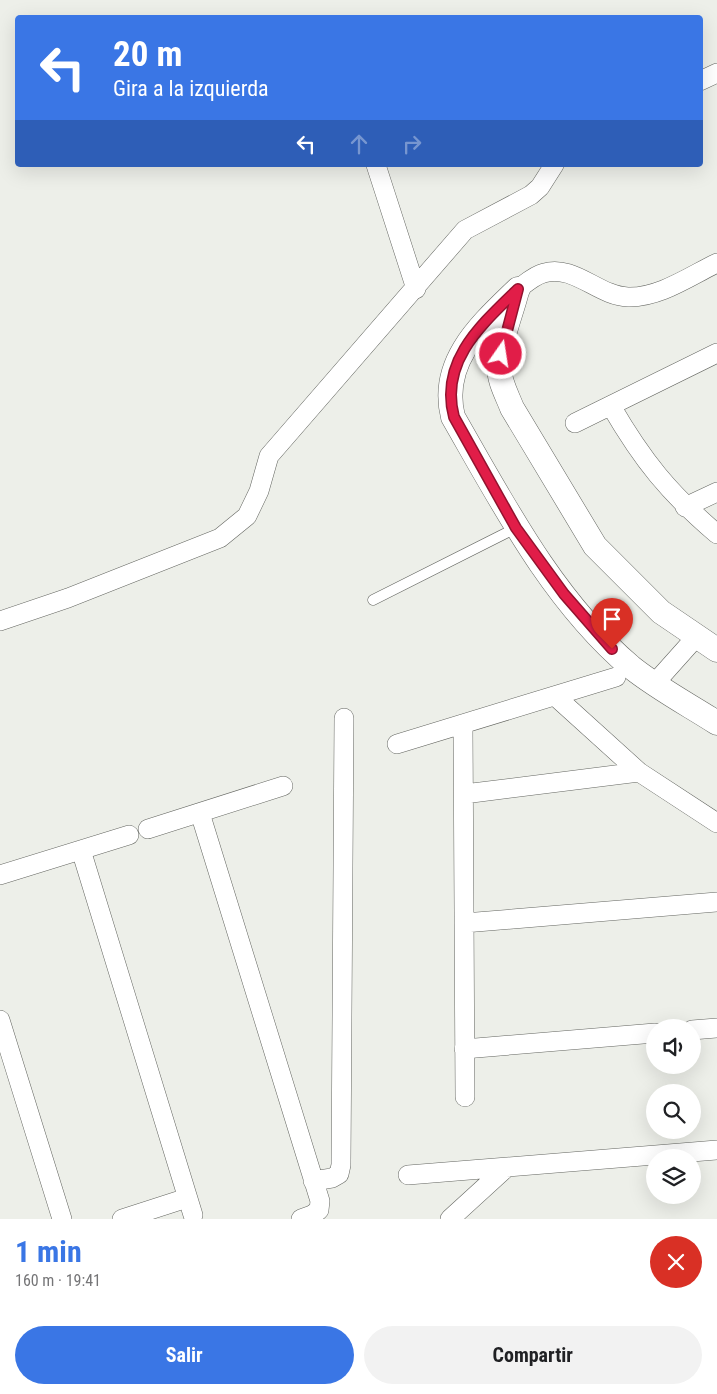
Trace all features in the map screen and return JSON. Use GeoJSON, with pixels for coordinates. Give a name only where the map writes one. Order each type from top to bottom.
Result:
{"type":"FeatureCollection","features":[{"type":"Feature","properties":{"kind":"street"},"geometry":{"type":"LineString","coordinates":[[703,80],[717,73]]}},
{"type":"Feature","properties":{"kind":"street"},"geometry":{"type":"LineString","coordinates":[[377,167],[416,289]]}},
{"type":"Feature","properties":{"kind":"street"},"geometry":{"type":"LineString","coordinates":[[0,621],[68,598],[220,538],[247,516],[259,491],[269,456],[416,289],[465,230],[531,195],[544,182],[553,167]]}},
{"type":"Feature","properties":{"kind":"street"},"geometry":{"type":"LineString","coordinates":[[717,263],[654,293],[627,297],[604,290],[570,274],[556,270],[542,273],[518,289],[475,331],[461,355],[451,382],[449,400],[454,417],[516,528],[564,594],[612,649],[632,668],[717,723]]}},
{"type":"Feature","properties":{"kind":"street"},"geometry":{"type":"LineString","coordinates":[[518,289],[505,335],[499,368],[502,383],[512,408],[595,546],[661,612],[717,650]]}},
{"type":"Feature","properties":{"kind":"street"},"geometry":{"type":"LineString","coordinates":[[575,423],[717,354]]}},
{"type":"Feature","properties":{"kind":"street"},"geometry":{"type":"LineString","coordinates":[[611,406],[646,463],[685,507],[717,534]]}},
{"type":"Feature","properties":{"kind":"street"},"geometry":{"type":"LineString","coordinates":[[685,507],[717,492]]}},
{"type":"Feature","properties":{"kind":"street"},"geometry":{"type":"LineString","coordinates":[[655,683],[697,636]]}},
{"type":"Feature","properties":{"kind":"street"},"geometry":{"type":"LineString","coordinates":[[396,744],[616,677]]}},
{"type":"Feature","properties":{"kind":"street"},"geometry":{"type":"LineString","coordinates":[[555,696],[639,772],[716,820]]}},
{"type":"Feature","properties":{"kind":"street"},"geometry":{"type":"LineString","coordinates":[[313,1181],[332,1178],[339,1174],[341,1165],[344,718]]}},
{"type":"Feature","properties":{"kind":"street"},"geometry":{"type":"LineString","coordinates":[[464,724],[465,1097]]}},
{"type":"Feature","properties":{"kind":"street"},"geometry":{"type":"LineString","coordinates":[[464,794],[639,772]]}},
{"type":"Feature","properties":{"kind":"street"},"geometry":{"type":"LineString","coordinates":[[148,829],[283,786]]}},
{"type":"Feature","properties":{"kind":"street"},"geometry":{"type":"LineString","coordinates":[[200,813],[320,1201],[319,1210],[301,1219]]}},
{"type":"Feature","properties":{"kind":"street"},"geometry":{"type":"LineString","coordinates":[[0,875],[129,835]]}},
{"type":"Feature","properties":{"kind":"street"},"geometry":{"type":"LineString","coordinates":[[81,850],[190,1207],[125,1218]]}},
{"type":"Feature","properties":{"kind":"street"},"geometry":{"type":"LineString","coordinates":[[464,923],[717,902]]}},
{"type":"Feature","properties":{"kind":"street"},"geometry":{"type":"LineString","coordinates":[[0,1020],[62,1219]]}},
{"type":"Feature","properties":{"kind":"street"},"geometry":{"type":"LineString","coordinates":[[701,1029],[717,1028]]}},
{"type":"Feature","properties":{"kind":"street"},"geometry":{"type":"LineString","coordinates":[[464,1049],[646,1034]]}},
{"type":"Feature","properties":{"kind":"street"},"geometry":{"type":"LineString","coordinates":[[408,1174],[717,1150]]}},
{"type":"Feature","properties":{"kind":"street"},"geometry":{"type":"LineString","coordinates":[[450,1219],[507,1167]]}},
{"type":"Feature","properties":{"kind":"lane"},"geometry":{"type":"LineString","coordinates":[[373,600],[516,528]]}},
{"type":"Feature","properties":{"kind":"route"},"geometry":{"type":"LineString","coordinates":[[501,354],[518,289],[475,331],[461,355],[451,382],[449,400],[454,417],[516,528],[564,594],[612,649]]}}]}
